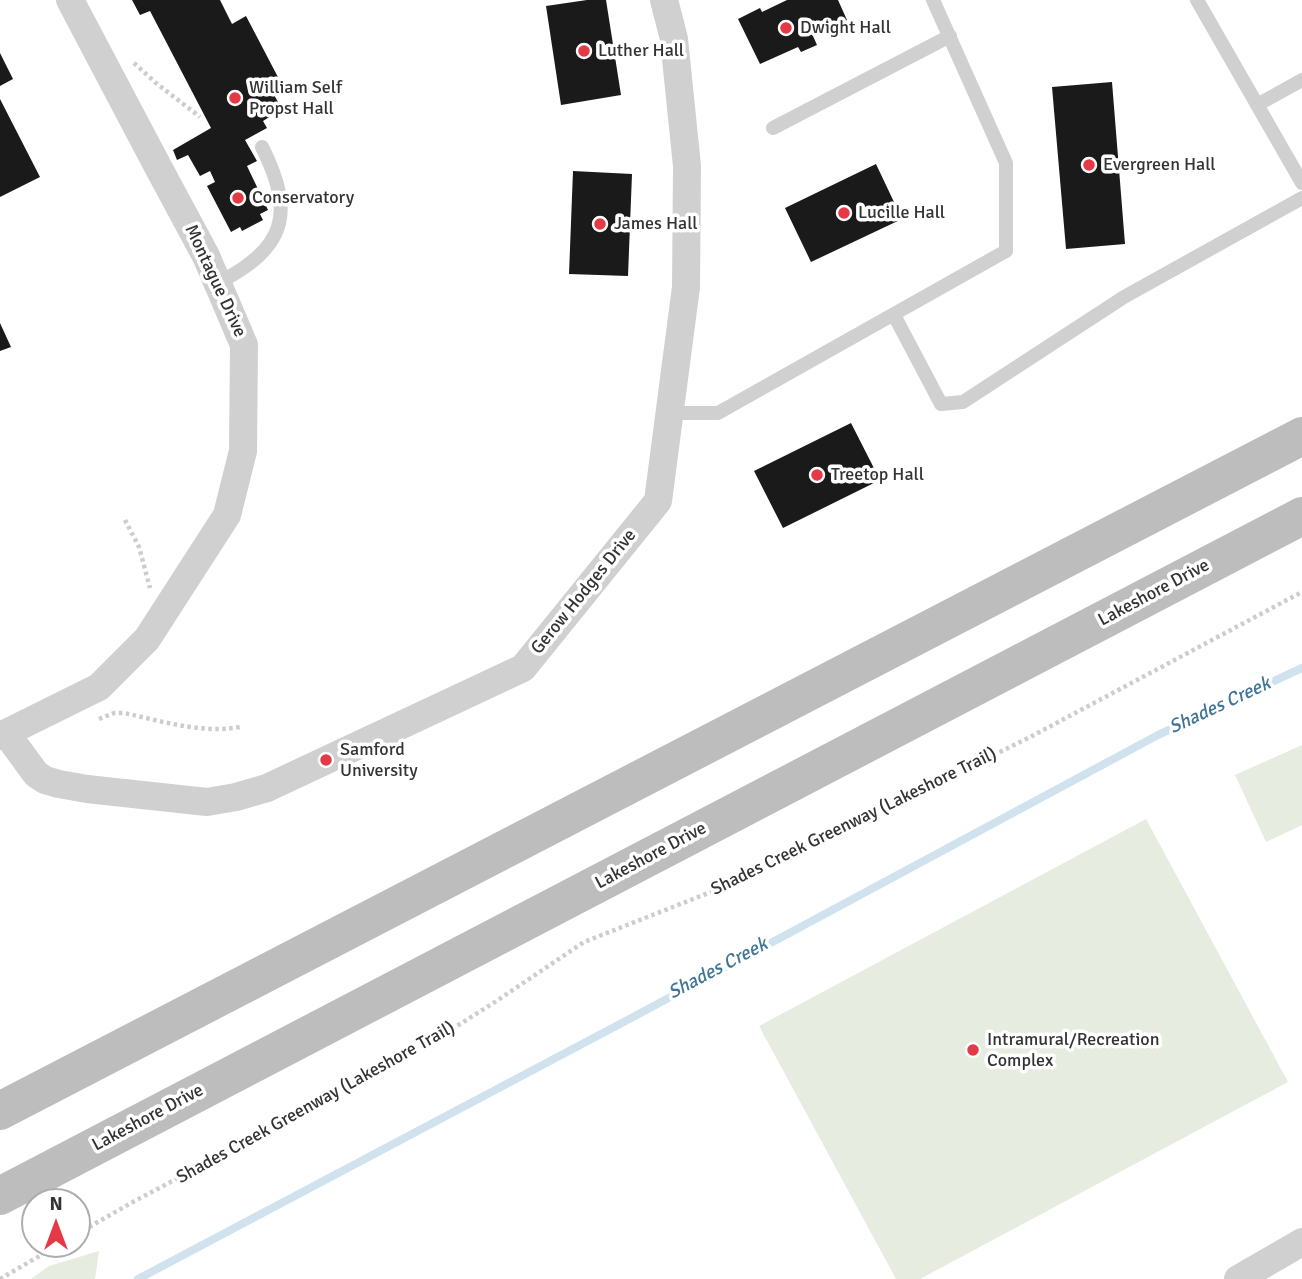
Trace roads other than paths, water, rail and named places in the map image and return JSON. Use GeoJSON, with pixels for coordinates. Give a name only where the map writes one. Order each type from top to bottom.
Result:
{"type":"FeatureCollection","features":[{"type":"Feature","properties":{"kind":"main road"},"geometry":{"type":"LineString","coordinates":[[0,1111],[1302,436]]}},
{"type":"Feature","properties":{"kind":"main road","name":"Lakeshore Drive"},"geometry":{"type":"LineString","coordinates":[[0,1196],[1302,516]]}},
{"type":"Feature","properties":{"kind":"street","name":"Montague Drive"},"geometry":{"type":"LineString","coordinates":[[3,735],[99,687],[147,639],[227,515],[243,451],[244,345],[206,256],[70,0]]}},
{"type":"Feature","properties":{"kind":"street","name":"Gerow Hodges Drive"},"geometry":{"type":"LineString","coordinates":[[3,735],[36,774],[45,780],[87,789],[207,802],[267,788],[523,668],[658,501],[686,287],[687,166],[674,39],[664,0]]}},
{"type":"Feature","properties":{"kind":"street"},"geometry":{"type":"LineString","coordinates":[[1238,1279],[1302,1242]]}},
{"type":"Feature","properties":{"kind":"lane"},"geometry":{"type":"LineString","coordinates":[[669,413],[718,413],[1006,251],[1006,163],[933,0]]}},
{"type":"Feature","properties":{"kind":"lane"},"geometry":{"type":"LineString","coordinates":[[1197,0],[1302,183]]}},
{"type":"Feature","properties":{"kind":"lane"},"geometry":{"type":"LineString","coordinates":[[773,128],[950,36]]}},
{"type":"Feature","properties":{"kind":"lane"},"geometry":{"type":"LineString","coordinates":[[1257,105],[1302,80]]}},
{"type":"Feature","properties":{"kind":"lane"},"geometry":{"type":"LineString","coordinates":[[218,283],[251,264],[265,251],[277,233],[281,216],[280,200],[270,163],[262,147]]}},
{"type":"Feature","properties":{"kind":"lane"},"geometry":{"type":"LineString","coordinates":[[894,315],[940,404],[963,402],[1124,298],[1302,198]]}},
{"type":"Feature","properties":{"kind":"waterway","name":"Shades Creek"},"geometry":{"type":"LineString","coordinates":[[138,1279],[1158,735],[1302,668]]}},
{"type":"Feature","properties":{"kind":"place","name":"Dwight Hall"},"geometry":{"type":"Point","coordinates":[786,28]}},
{"type":"Feature","properties":{"kind":"place","name":"Luther Hall"},"geometry":{"type":"Point","coordinates":[584,51]}},
{"type":"Feature","properties":{"kind":"place","name":"William Self Propst Hall"},"geometry":{"type":"Point","coordinates":[235,98]}},
{"type":"Feature","properties":{"kind":"place","name":"Evergreen Hall"},"geometry":{"type":"Point","coordinates":[1089,165]}},
{"type":"Feature","properties":{"kind":"place","name":"Conservatory"},"geometry":{"type":"Point","coordinates":[238,198]}},
{"type":"Feature","properties":{"kind":"place","name":"Lucille Hall"},"geometry":{"type":"Point","coordinates":[844,213]}},
{"type":"Feature","properties":{"kind":"place","name":"James Hall"},"geometry":{"type":"Point","coordinates":[600,224]}},
{"type":"Feature","properties":{"kind":"place","name":"Treetop Hall"},"geometry":{"type":"Point","coordinates":[817,475]}},
{"type":"Feature","properties":{"kind":"place","name":"Samford University"},"geometry":{"type":"Point","coordinates":[326,760]}},
{"type":"Feature","properties":{"kind":"place","name":"Intramural/Recreation Complex"},"geometry":{"type":"Point","coordinates":[973,1050]}}]}
